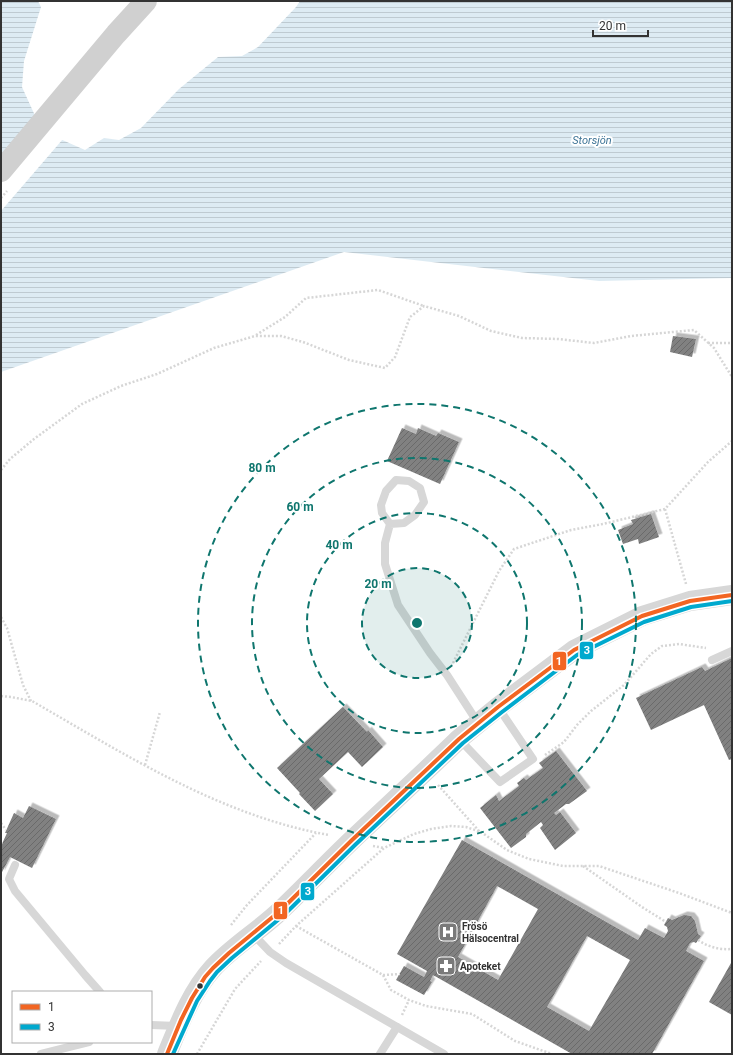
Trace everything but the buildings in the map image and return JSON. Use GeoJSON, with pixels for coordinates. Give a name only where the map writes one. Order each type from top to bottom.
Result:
{"type":"FeatureCollection","features":[{"type":"Feature","properties":{"kind":"main road"},"geometry":{"type":"LineString","coordinates":[[1,171],[116,34],[146,1]]}},
{"type":"Feature","properties":{"kind":"street"},"geometry":{"type":"LineString","coordinates":[[168,1054],[179,1026],[200,986],[213,969],[278,913],[350,841],[478,723],[574,650],[642,616],[690,601],[732,595]]}},
{"type":"Feature","properties":{"kind":"lane"},"geometry":{"type":"LineString","coordinates":[[396,480],[409,481],[420,488],[424,502],[415,515],[404,523],[390,524],[382,513],[381,505],[386,491],[396,480]]}},
{"type":"Feature","properties":{"kind":"lane"},"geometry":{"type":"LineString","coordinates":[[390,524],[385,543],[385,564],[398,605],[430,653],[447,675],[478,723]]}},
{"type":"Feature","properties":{"kind":"lane"},"geometry":{"type":"LineString","coordinates":[[712,660],[730,652]]}},
{"type":"Feature","properties":{"kind":"lane"},"geometry":{"type":"LineString","coordinates":[[459,739],[500,782],[533,759],[498,707]]}},
{"type":"Feature","properties":{"kind":"lane"},"geometry":{"type":"LineString","coordinates":[[15,865],[9,879],[15,891],[99,991]]}},
{"type":"Feature","properties":{"kind":"lane"},"geometry":{"type":"LineString","coordinates":[[253,934],[270,952],[286,963],[444,1054]]}},
{"type":"Feature","properties":{"kind":"lane"},"geometry":{"type":"LineString","coordinates":[[152,1025],[179,1026]]}},
{"type":"Feature","properties":{"kind":"lane"},"geometry":{"type":"LineString","coordinates":[[380,1054],[397,1027]]}},
{"type":"Feature","properties":{"kind":"lane"},"geometry":{"type":"LineString","coordinates":[[42,1054],[85,1043]]}},
{"type":"Feature","properties":{"kind":"path"},"geometry":{"type":"LineString","coordinates":[[1,470],[10,459],[34,439],[82,404],[121,386],[157,374],[214,348],[255,336],[285,317],[306,298],[378,290],[459,316],[492,331],[522,338],[558,339],[594,343],[631,336],[694,330],[714,348],[732,377]]}},
{"type":"Feature","properties":{"kind":"path"},"geometry":{"type":"LineString","coordinates":[[255,336],[281,336],[303,342],[349,360],[386,368],[395,357],[410,317],[424,306]]}},
{"type":"Feature","properties":{"kind":"path"},"geometry":{"type":"LineString","coordinates":[[708,343],[732,343]]}},
{"type":"Feature","properties":{"kind":"path"},"geometry":{"type":"LineString","coordinates":[[447,675],[499,570],[514,549],[571,530],[665,509],[708,462],[732,441]]}},
{"type":"Feature","properties":{"kind":"path"},"geometry":{"type":"LineString","coordinates":[[665,509],[685,581]]}},
{"type":"Feature","properties":{"kind":"path"},"geometry":{"type":"LineString","coordinates":[[1,617],[7,628],[24,685],[32,701]]}},
{"type":"Feature","properties":{"kind":"path"},"geometry":{"type":"LineString","coordinates":[[533,759],[542,757],[564,742],[590,711],[624,685],[651,654],[662,646],[678,644],[730,652]]}},
{"type":"Feature","properties":{"kind":"path"},"geometry":{"type":"LineString","coordinates":[[1,696],[32,701],[169,778],[230,807],[289,826],[384,848],[414,834],[431,829],[451,826],[466,827],[481,832]]}},
{"type":"Feature","properties":{"kind":"path"},"geometry":{"type":"LineString","coordinates":[[146,766],[160,712]]}},
{"type":"Feature","properties":{"kind":"path"},"geometry":{"type":"LineString","coordinates":[[426,772],[481,832],[507,850],[529,860],[563,866],[599,866],[732,913]]}},
{"type":"Feature","properties":{"kind":"path"},"geometry":{"type":"LineString","coordinates":[[1,823],[6,830]]}},
{"type":"Feature","properties":{"kind":"path"},"geometry":{"type":"LineString","coordinates":[[228,928],[247,905],[316,833]]}},
{"type":"Feature","properties":{"kind":"path"},"geometry":{"type":"LineString","coordinates":[[583,866],[666,922]]}},
{"type":"Feature","properties":{"kind":"path"},"geometry":{"type":"LineString","coordinates":[[278,913],[296,926],[383,975],[391,990],[409,1000],[426,1006],[472,1014],[515,1041],[552,1054]]}},
{"type":"Feature","properties":{"kind":"path"},"geometry":{"type":"LineString","coordinates":[[698,940],[722,950],[732,949]]}},
{"type":"Feature","properties":{"kind":"path"},"geometry":{"type":"LineString","coordinates":[[383,975],[400,974]]}},
{"type":"Feature","properties":{"kind":"water","name":"Storsjön"},"geometry":{"type":"Polygon","coordinates":[[[1,1],[38,1],[41,7],[24,61],[22,87],[42,131],[85,150],[104,138],[119,140],[141,128],[179,89],[218,57],[242,56],[258,47],[300,1],[732,1],[732,278],[599,281],[344,252],[1,372],[1,1]]]}},
{"type":"Feature","properties":{"kind":"pier"},"geometry":{"type":"Polygon","coordinates":[[[43,130],[63,139],[1,211],[1,156],[43,130]]]}},
{"type":"Feature","properties":{"kind":"transit line","name":"1"},"geometry":{"type":"LineString","coordinates":[[167,1054],[192,998],[205,977],[213,968],[280,911],[351,841],[459,739],[498,707],[574,650],[642,616],[690,601],[732,595]]}},
{"type":"Feature","properties":{"kind":"transit line","name":"3"},"geometry":{"type":"LineString","coordinates":[[173,1054],[197,1001],[217,972],[284,915],[355,845],[463,743],[577,655],[644,622],[691,607],[732,601]]}},
{"type":"Feature","properties":{"kind":"place","name":"Frösö Hälsocentral"},"geometry":{"type":"Point","coordinates":[448,932]}},
{"type":"Feature","properties":{"kind":"place","name":"Apoteket"},"geometry":{"type":"Point","coordinates":[446,966]}}]}
